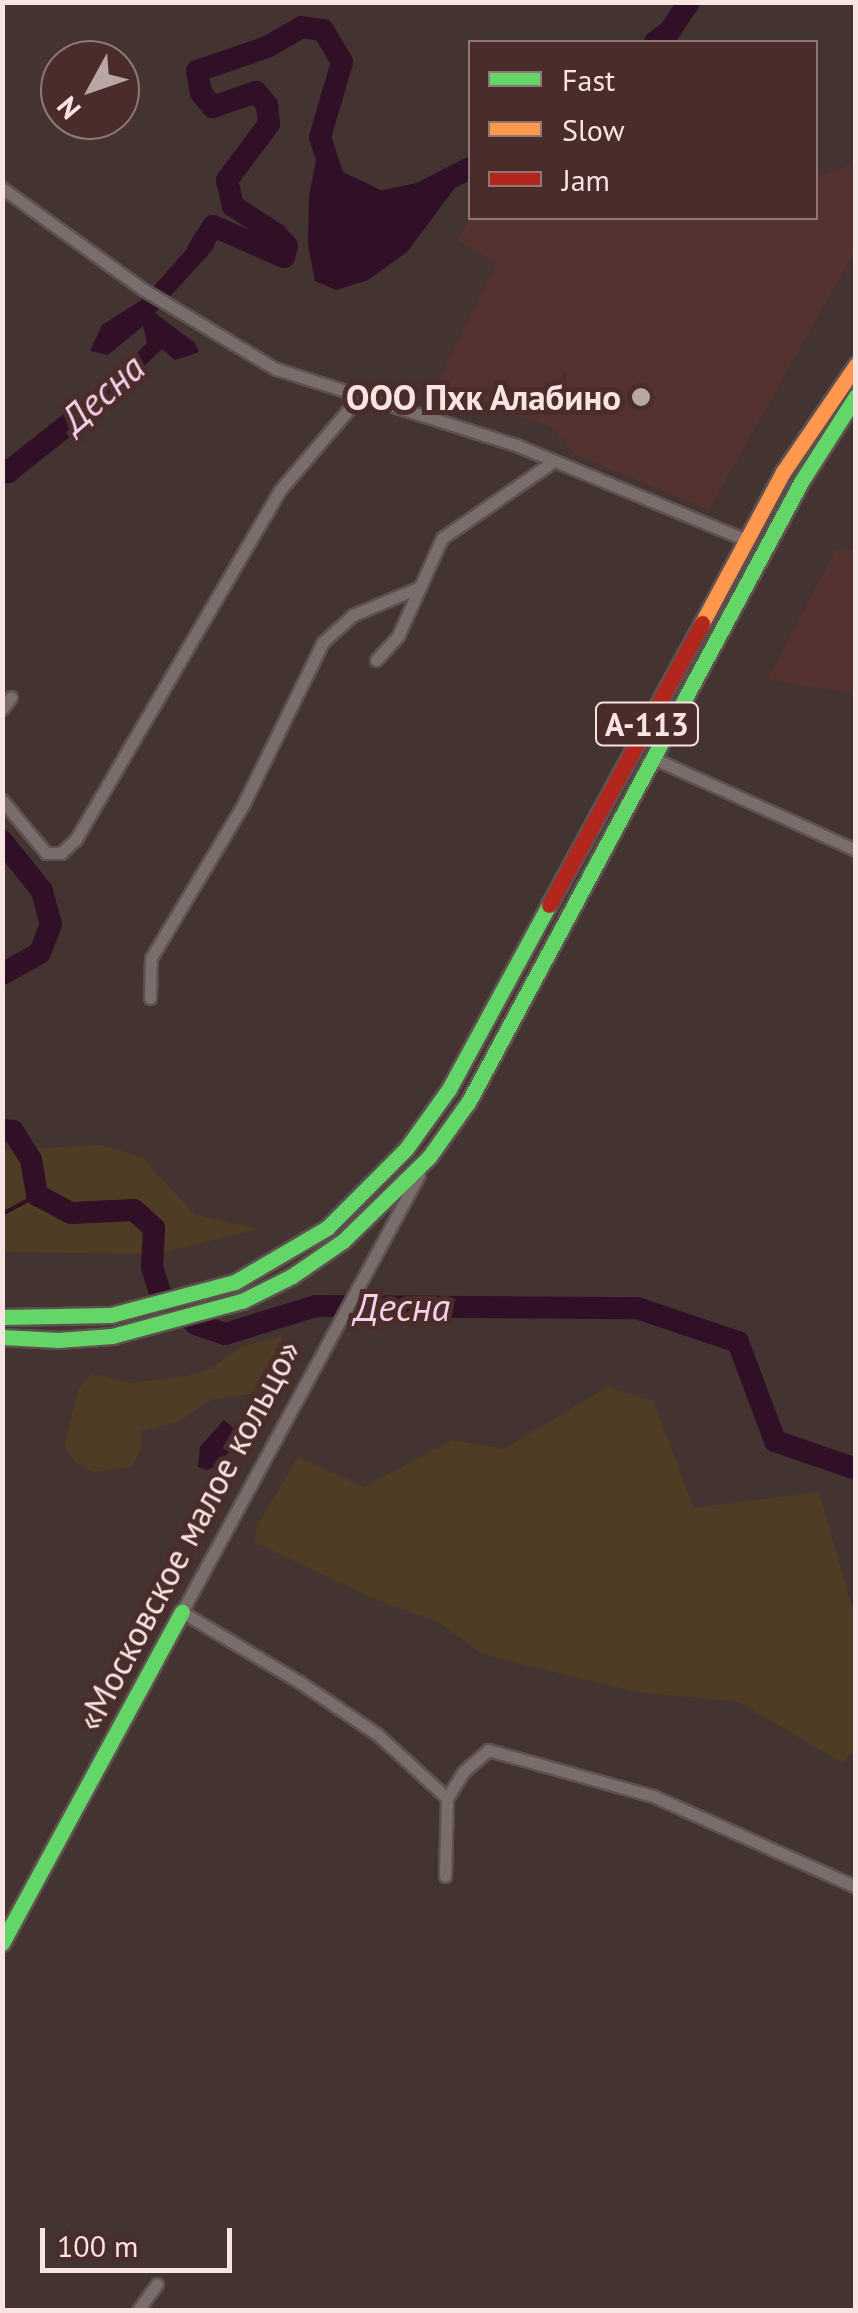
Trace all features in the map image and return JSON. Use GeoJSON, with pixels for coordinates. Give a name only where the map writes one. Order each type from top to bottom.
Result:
{"type":"FeatureCollection","features":[{"type":"Feature","properties":{"kind":"main road","name":"А-113"},"geometry":{"type":"LineString","coordinates":[[2,1317],[60,1319],[111,1315],[193,1296],[282,1258],[327,1228],[382,1175],[441,1102],[746,540],[812,425],[856,364]]}},
{"type":"Feature","properties":{"kind":"main road","name":"А-113"},"geometry":{"type":"LineString","coordinates":[[2,1337],[58,1340],[112,1336],[198,1316],[292,1276],[342,1241],[430,1157],[470,1101],[801,482],[856,396]]}},
{"type":"Feature","properties":{"kind":"main road","name":"«Московское малое кольцо»"},"geometry":{"type":"LineString","coordinates":[[2,1943],[182,1612]]}},
{"type":"Feature","properties":{"kind":"street"},"geometry":{"type":"LineString","coordinates":[[2,188],[168,306],[276,369],[554,461],[746,540]]}},
{"type":"Feature","properties":{"kind":"street"},"geometry":{"type":"LineString","coordinates":[[2,800],[46,853],[61,853],[76,839],[280,490],[360,396]]}},
{"type":"Feature","properties":{"kind":"street"},"geometry":{"type":"LineString","coordinates":[[376,660],[398,636],[442,538],[554,461]]}},
{"type":"Feature","properties":{"kind":"street"},"geometry":{"type":"LineString","coordinates":[[150,998],[151,958],[244,803],[323,642],[352,615],[420,587]]}},
{"type":"Feature","properties":{"kind":"street"},"geometry":{"type":"LineString","coordinates":[[655,759],[856,850]]}},
{"type":"Feature","properties":{"kind":"street","name":"«Московское малое кольцо»"},"geometry":{"type":"LineString","coordinates":[[182,1612],[430,1157]]}},
{"type":"Feature","properties":{"kind":"street"},"geometry":{"type":"LineString","coordinates":[[182,1612],[301,1683],[376,1734],[447,1798]]}},
{"type":"Feature","properties":{"kind":"street"},"geometry":{"type":"LineString","coordinates":[[446,1876],[447,1798],[463,1772],[488,1750],[653,1796],[856,1887]]}},
{"type":"Feature","properties":{"kind":"street"},"geometry":{"type":"LineString","coordinates":[[138,2310],[157,2284]]}},
{"type":"Feature","properties":{"kind":"shaded area"},"geometry":{"type":"Polygon","coordinates":[[[855,163],[855,251],[709,510],[576,455],[552,428],[436,385],[497,263],[457,241],[468,220],[818,220],[818,176],[855,163]]]}},
{"type":"Feature","properties":{"kind":"shaded area"},"geometry":{"type":"Polygon","coordinates":[[[836,549],[855,551],[855,694],[767,680],[836,549]]]}},
{"type":"Feature","properties":{"kind":"shaded area"},"geometry":{"type":"Polygon","coordinates":[[[101,1145],[142,1157],[195,1215],[259,1229],[156,1254],[3,1252],[3,1150],[101,1145]]]}},
{"type":"Feature","properties":{"kind":"shaded area"},"geometry":{"type":"Polygon","coordinates":[[[282,1336],[277,1366],[251,1394],[211,1400],[178,1422],[141,1431],[141,1449],[132,1467],[93,1472],[76,1463],[64,1446],[78,1390],[91,1373],[129,1383],[192,1375],[211,1369],[243,1346],[282,1336]]]}},
{"type":"Feature","properties":{"kind":"shaded area"},"geometry":{"type":"Polygon","coordinates":[[[607,1387],[653,1401],[694,1508],[819,1492],[855,1617],[855,1749],[842,1763],[739,1702],[636,1692],[482,1654],[440,1623],[370,1597],[254,1542],[257,1526],[298,1457],[364,1487],[452,1440],[504,1449],[607,1387]]]}},
{"type":"Feature","properties":{"kind":"water"},"geometry":{"type":"Polygon","coordinates":[[[321,133],[334,179],[380,201],[419,194],[468,170],[407,252],[368,280],[336,290],[315,281],[308,245],[309,197],[321,133]]]}},
{"type":"Feature","properties":{"kind":"water"},"geometry":{"type":"Polygon","coordinates":[[[213,226],[214,248],[155,313],[195,343],[199,352],[175,360],[162,349],[103,405],[91,406],[91,399],[147,343],[143,326],[108,355],[90,351],[102,325],[143,299],[200,234],[213,226]]]}},
{"type":"Feature","properties":{"kind":"water"},"geometry":{"type":"Polygon","coordinates":[[[224,1420],[241,1435],[216,1466],[207,1470],[198,1467],[200,1447],[224,1420]]]}},
{"type":"Feature","properties":{"kind":"waterway","name":"Десна"},"geometry":{"type":"LineString","coordinates":[[658,40],[669,32],[689,2]]}},
{"type":"Feature","properties":{"kind":"waterway","name":"Десна"},"geometry":{"type":"LineString","coordinates":[[198,250],[213,226],[284,257],[287,246],[276,234],[233,206],[227,180],[269,124],[267,105],[256,92],[213,107],[201,93],[197,71],[267,47],[301,27],[323,30],[342,62],[320,137],[334,180],[380,202],[419,194],[468,169]]}},
{"type":"Feature","properties":{"kind":"waterway","name":"Десна"},"geometry":{"type":"LineString","coordinates":[[2,469],[8,472],[114,388]]}},
{"type":"Feature","properties":{"kind":"waterway","name":"Десна"},"geometry":{"type":"LineString","coordinates":[[2,841],[42,891],[51,924],[40,953],[2,974]]}},
{"type":"Feature","properties":{"kind":"waterway","name":"Десна"},"geometry":{"type":"LineString","coordinates":[[2,1130],[13,1131],[31,1160],[37,1195],[71,1213],[134,1210],[154,1228],[152,1267],[160,1293],[196,1324],[225,1334],[316,1306],[637,1308],[738,1342],[775,1441],[856,1469]]}},
{"type":"Feature","properties":{"kind":"waterway"},"geometry":{"type":"LineString","coordinates":[[2,1214],[37,1195]]}},
{"type":"Feature","properties":{"kind":"traffic: fast"},"geometry":{"type":"LineString","coordinates":[[2,1337],[58,1340],[112,1336],[242,1301],[292,1276],[343,1241],[429,1157],[469,1101],[801,482],[856,396]]}},
{"type":"Feature","properties":{"kind":"traffic: fast"},"geometry":{"type":"LineString","coordinates":[[2,1317],[111,1315],[235,1282],[327,1228],[406,1149],[449,1089],[549,905]]}},
{"type":"Feature","properties":{"kind":"traffic: fast"},"geometry":{"type":"LineString","coordinates":[[2,1943],[182,1612]]}},
{"type":"Feature","properties":{"kind":"traffic: slow"},"geometry":{"type":"LineString","coordinates":[[702,623],[783,472],[856,365]]}},
{"type":"Feature","properties":{"kind":"traffic: jam"},"geometry":{"type":"LineString","coordinates":[[549,905],[702,623]]}},
{"type":"Feature","properties":{"kind":"place","name":"ООО Пхк Алабино"},"geometry":{"type":"Point","coordinates":[641,397]}}]}
